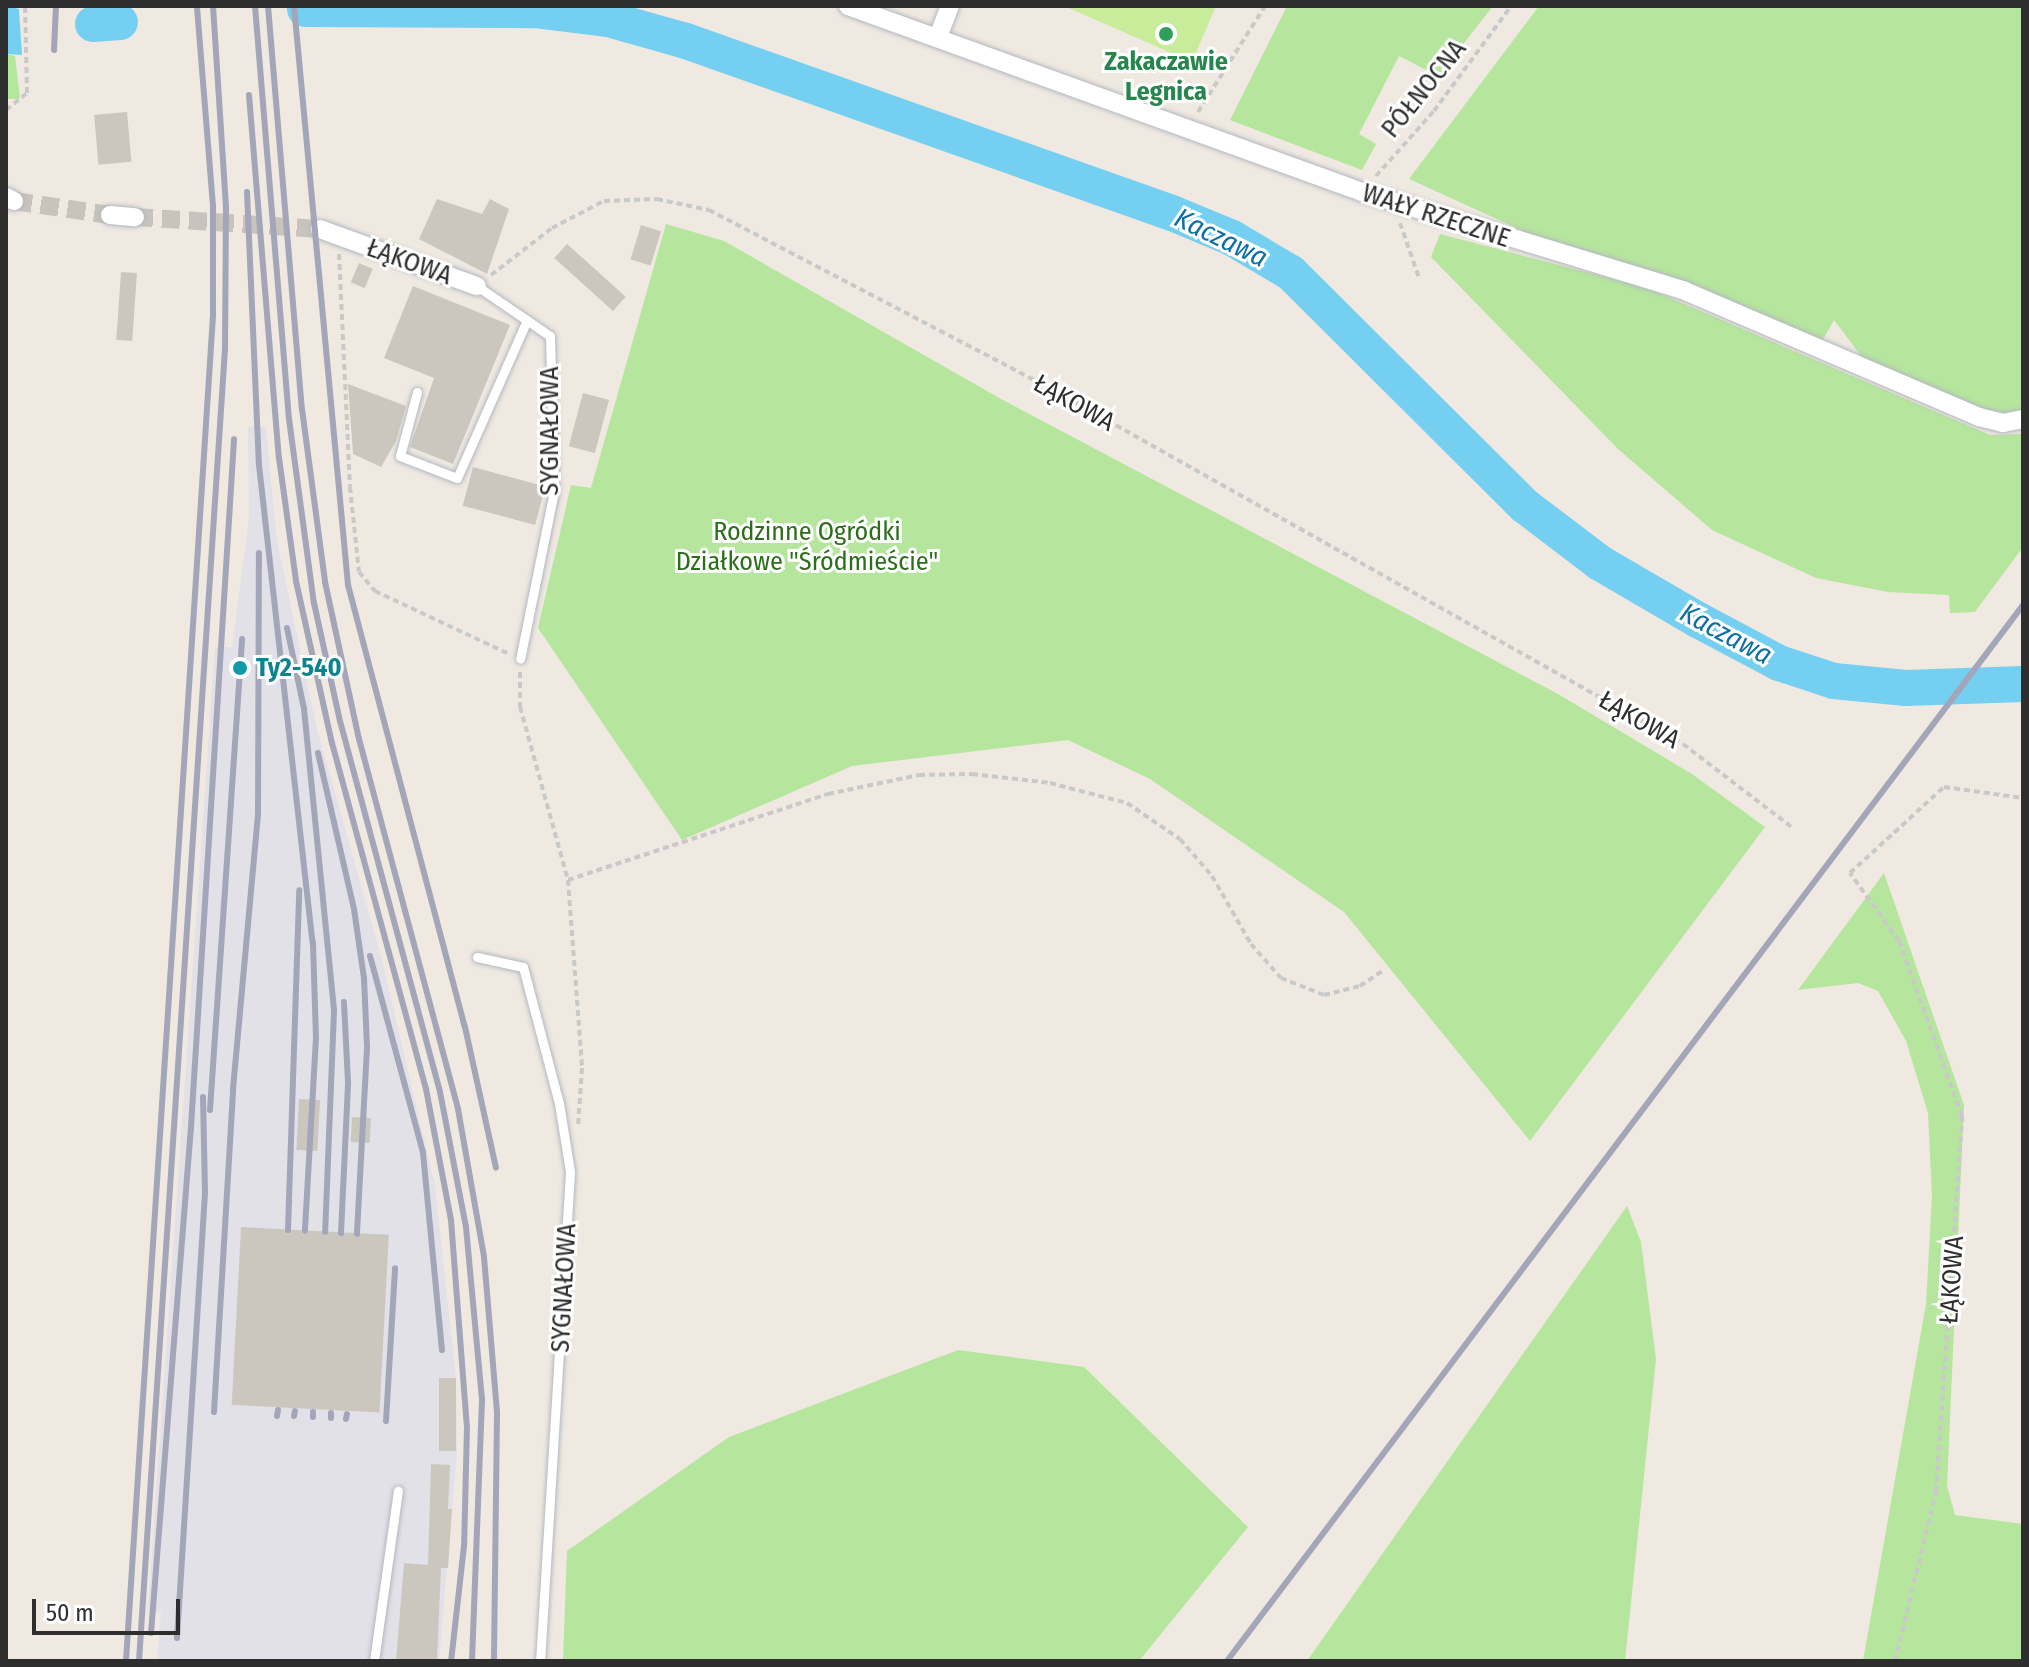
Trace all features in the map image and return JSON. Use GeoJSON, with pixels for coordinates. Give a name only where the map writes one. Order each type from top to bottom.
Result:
{"type":"FeatureCollection","features":[{"type":"Feature","properties":{"kind":"street","name":"WAŁY RZECZNE"},"geometry":{"type":"LineString","coordinates":[[848,6],[1185,131],[1362,192],[1685,291],[1979,417],[2002,423],[2023,419]]}},
{"type":"Feature","properties":{"kind":"street"},"geometry":{"type":"LineString","coordinates":[[938,37],[950,6]]}},
{"type":"Feature","properties":{"kind":"street"},"geometry":{"type":"LineString","coordinates":[[110,215],[135,217]]}},
{"type":"Feature","properties":{"kind":"street","name":"ŁĄKOWA"},"geometry":{"type":"LineString","coordinates":[[320,229],[477,286]]}},
{"type":"Feature","properties":{"kind":"lane","name":"SYGNAŁOWA"},"geometry":{"type":"LineString","coordinates":[[477,286],[550,336],[554,491],[520,659]]}},
{"type":"Feature","properties":{"kind":"lane"},"geometry":{"type":"LineString","coordinates":[[417,392],[400,456],[457,478],[527,320]]}},
{"type":"Feature","properties":{"kind":"lane","name":"SYGNAŁOWA"},"geometry":{"type":"LineString","coordinates":[[477,957],[523,967],[559,1103],[570,1172],[540,1661]]}},
{"type":"Feature","properties":{"kind":"lane"},"geometry":{"type":"LineString","coordinates":[[374,1661],[398,1491]]}},
{"type":"Feature","properties":{"kind":"path"},"geometry":{"type":"LineString","coordinates":[[6,110],[27,93],[25,6]]}},
{"type":"Feature","properties":{"kind":"path"},"geometry":{"type":"LineString","coordinates":[[1185,131],[1265,6]]}},
{"type":"Feature","properties":{"kind":"path","name":"PÓŁNOCNA"},"geometry":{"type":"LineString","coordinates":[[1362,192],[1434,111],[1511,6]]}},
{"type":"Feature","properties":{"kind":"path","name":"ŁĄKOWA"},"geometry":{"type":"LineString","coordinates":[[477,286],[552,228],[604,201],[657,199],[709,210],[1055,391],[1683,744],[1794,829]]}},
{"type":"Feature","properties":{"kind":"path"},"geometry":{"type":"LineString","coordinates":[[1392,202],[1419,278]]}},
{"type":"Feature","properties":{"kind":"path"},"geometry":{"type":"LineString","coordinates":[[338,236],[350,487],[359,572],[375,591],[520,659],[520,707],[568,880],[582,1068],[577,1130]]}},
{"type":"Feature","properties":{"kind":"path"},"geometry":{"type":"LineString","coordinates":[[568,880],[828,794],[919,775],[1035,781],[1115,798],[1180,839],[1212,876],[1251,944],[1281,978],[1324,995],[1360,986],[1382,971]]}},
{"type":"Feature","properties":{"kind":"path","name":"ŁĄKOWA"},"geometry":{"type":"LineString","coordinates":[[1895,1661],[1936,1491],[1962,1116],[1899,941],[1850,873],[1944,787],[2023,798]]}},
{"type":"Feature","properties":{"kind":"shaded area"},"geometry":{"type":"Polygon","coordinates":[[[248,427],[266,427],[277,541],[317,729],[382,960],[435,1186],[456,1378],[457,1451],[439,1661],[157,1661],[161,1612],[148,1610],[215,647],[232,647],[249,519],[248,427]]]}},
{"type":"Feature","properties":{"kind":"green space","name":"Zakaczawie Legnica"},"geometry":{"type":"Polygon","coordinates":[[[1064,6],[1216,6],[1192,62],[1064,6]]]}},
{"type":"Feature","properties":{"kind":"green space"},"geometry":{"type":"Polygon","coordinates":[[[1287,6],[1493,6],[1438,76],[1399,56],[1359,134],[1376,144],[1362,170],[1230,120],[1287,6]]]}},
{"type":"Feature","properties":{"kind":"green space"},"geometry":{"type":"Polygon","coordinates":[[[1539,6],[2023,6],[2023,411],[1993,414],[1864,360],[1834,320],[1822,341],[1660,273],[1545,241],[1409,179],[1539,6]]]}},
{"type":"Feature","properties":{"kind":"green space"},"geometry":{"type":"Polygon","coordinates":[[[6,54],[15,56],[20,99],[6,99],[6,54]]]}},
{"type":"Feature","properties":{"kind":"green space","name":"Rodzinne Ogródki Działkowe \"Śródmieście\""},"geometry":{"type":"Polygon","coordinates":[[[666,224],[724,241],[1001,399],[1558,694],[1692,774],[1765,827],[1530,1141],[1344,912],[1150,779],[1068,740],[852,766],[682,840],[538,628],[571,485],[591,488],[666,224]]]}},
{"type":"Feature","properties":{"kind":"green space"},"geometry":{"type":"Polygon","coordinates":[[[1440,234],[1647,288],[1990,435],[2023,434],[2023,547],[1975,612],[1950,613],[1949,595],[1888,592],[1816,578],[1712,530],[1618,449],[1431,257],[1440,234]]]}},
{"type":"Feature","properties":{"kind":"green space"},"geometry":{"type":"Polygon","coordinates":[[[1884,873],[1964,1105],[1947,1486],[1955,1515],[2023,1524],[2023,1661],[1863,1661],[1926,1304],[1932,1196],[1928,1113],[1906,1041],[1878,991],[1858,983],[1798,990],[1884,873]]]}},
{"type":"Feature","properties":{"kind":"green space"},"geometry":{"type":"Polygon","coordinates":[[[1627,1206],[1641,1242],[1656,1359],[1625,1661],[1307,1661],[1627,1206]]]}},
{"type":"Feature","properties":{"kind":"green space"},"geometry":{"type":"Polygon","coordinates":[[[958,1350],[1084,1367],[1248,1527],[1139,1661],[563,1661],[567,1551],[729,1437],[958,1350]]]}},
{"type":"Feature","properties":{"kind":"water"},"geometry":{"type":"Polygon","coordinates":[[[6,6],[19,9],[22,55],[6,54],[6,6]]]}},
{"type":"Feature","properties":{"kind":"building"},"geometry":{"type":"Polygon","coordinates":[[[127,112],[131,162],[98,165],[94,115],[127,112]]]}},
{"type":"Feature","properties":{"kind":"building"},"geometry":{"type":"Polygon","coordinates":[[[437,199],[482,214],[490,199],[509,209],[487,274],[419,239],[437,199]]]}},
{"type":"Feature","properties":{"kind":"building"},"geometry":{"type":"Polygon","coordinates":[[[641,225],[661,231],[651,266],[630,259],[641,225]]]}},
{"type":"Feature","properties":{"kind":"building"},"geometry":{"type":"Polygon","coordinates":[[[567,244],[626,297],[613,311],[554,258],[567,244]]]}},
{"type":"Feature","properties":{"kind":"building"},"geometry":{"type":"Polygon","coordinates":[[[359,263],[373,269],[365,288],[351,282],[359,263]]]}},
{"type":"Feature","properties":{"kind":"building"},"geometry":{"type":"Polygon","coordinates":[[[121,272],[137,273],[132,341],[116,340],[121,272]]]}},
{"type":"Feature","properties":{"kind":"building"},"geometry":{"type":"Polygon","coordinates":[[[413,286],[510,325],[453,464],[410,447],[434,378],[384,358],[413,286]]]}},
{"type":"Feature","properties":{"kind":"building"},"geometry":{"type":"Polygon","coordinates":[[[348,384],[406,406],[396,441],[381,467],[353,454],[348,384]]]}},
{"type":"Feature","properties":{"kind":"building"},"geometry":{"type":"Polygon","coordinates":[[[583,393],[609,400],[595,453],[569,446],[583,393]]]}},
{"type":"Feature","properties":{"kind":"building"},"geometry":{"type":"Polygon","coordinates":[[[473,467],[545,486],[535,525],[463,506],[473,467]]]}},
{"type":"Feature","properties":{"kind":"building"},"geometry":{"type":"Polygon","coordinates":[[[299,1099],[320,1100],[317,1151],[296,1150],[299,1099]]]}},
{"type":"Feature","properties":{"kind":"building"},"geometry":{"type":"Polygon","coordinates":[[[352,1117],[371,1118],[370,1143],[351,1142],[352,1117]]]}},
{"type":"Feature","properties":{"kind":"building"},"geometry":{"type":"Polygon","coordinates":[[[241,1227],[389,1235],[379,1413],[232,1405],[241,1227]]]}},
{"type":"Feature","properties":{"kind":"building"},"geometry":{"type":"Polygon","coordinates":[[[439,1378],[456,1378],[456,1451],[439,1451],[439,1378]]]}},
{"type":"Feature","properties":{"kind":"building"},"geometry":{"type":"Polygon","coordinates":[[[431,1464],[450,1465],[448,1509],[452,1509],[448,1568],[441,1568],[437,1661],[396,1661],[404,1563],[428,1565],[431,1464]]]}},
{"type":"Feature","properties":{"kind":"waterway","name":"Kaczawa"},"geometry":{"type":"LineString","coordinates":[[305,9],[534,10],[608,19],[686,41],[1172,213],[1232,238],[1291,273],[1525,506],[1600,563],[1698,620],[1779,663],[1834,681],[1906,688],[2023,684]]}},
{"type":"Feature","properties":{"kind":"waterway","name":"Kaczawa"},"geometry":{"type":"LineString","coordinates":[[93,24],[120,22]]}},
{"type":"Feature","properties":{"kind":"tunnel"},"geometry":{"type":"LineString","coordinates":[[14,201],[110,215]]}},
{"type":"Feature","properties":{"kind":"tunnel"},"geometry":{"type":"LineString","coordinates":[[135,217],[320,229]]}},
{"type":"Feature","properties":{"kind":"railway"},"geometry":{"type":"LineString","coordinates":[[54,50],[56,6]]}},
{"type":"Feature","properties":{"kind":"railway"},"geometry":{"type":"LineString","coordinates":[[126,1661],[213,315],[213,206],[197,6]]}},
{"type":"Feature","properties":{"kind":"railway"},"geometry":{"type":"LineString","coordinates":[[139,1661],[225,348],[226,207],[213,6]]}},
{"type":"Feature","properties":{"kind":"railway"},"geometry":{"type":"LineString","coordinates":[[255,6],[289,419],[314,603],[340,721],[440,1092],[466,1227],[482,1400],[472,1661]]}},
{"type":"Feature","properties":{"kind":"railway"},"geometry":{"type":"LineString","coordinates":[[268,6],[302,409],[325,582],[359,739],[458,1109],[484,1257],[497,1413],[494,1661]]}},
{"type":"Feature","properties":{"kind":"railway"},"geometry":{"type":"LineString","coordinates":[[294,6],[348,585],[465,1027],[496,1168]]}},
{"type":"Feature","properties":{"kind":"railway"},"geometry":{"type":"LineString","coordinates":[[249,95],[279,458],[296,581],[332,743],[426,1089],[451,1220],[467,1427],[464,1546],[451,1661]]}},
{"type":"Feature","properties":{"kind":"railway"},"geometry":{"type":"LineString","coordinates":[[247,192],[259,465],[313,943],[316,1038],[305,1231]]}},
{"type":"Feature","properties":{"kind":"railway"},"geometry":{"type":"LineString","coordinates":[[151,1633],[191,1127],[234,439]]}},
{"type":"Feature","properties":{"kind":"railway"},"geometry":{"type":"LineString","coordinates":[[214,1412],[233,1089],[258,813],[259,553]]}},
{"type":"Feature","properties":{"kind":"railway"},"geometry":{"type":"LineString","coordinates":[[1227,1661],[2023,605]]}},
{"type":"Feature","properties":{"kind":"railway"},"geometry":{"type":"LineString","coordinates":[[287,628],[304,709],[334,1011],[325,1232]]}},
{"type":"Feature","properties":{"kind":"railway"},"geometry":{"type":"LineString","coordinates":[[210,1110],[242,639]]}},
{"type":"Feature","properties":{"kind":"railway"},"geometry":{"type":"LineString","coordinates":[[318,753],[354,909],[364,978],[367,1048],[357,1234]]}},
{"type":"Feature","properties":{"kind":"railway"},"geometry":{"type":"LineString","coordinates":[[288,1230],[299,890]]}},
{"type":"Feature","properties":{"kind":"railway"},"geometry":{"type":"LineString","coordinates":[[370,956],[423,1153],[442,1350]]}},
{"type":"Feature","properties":{"kind":"railway"},"geometry":{"type":"LineString","coordinates":[[341,1233],[348,1082],[344,1002]]}},
{"type":"Feature","properties":{"kind":"railway"},"geometry":{"type":"LineString","coordinates":[[177,1638],[205,1192],[203,1097]]}},
{"type":"Feature","properties":{"kind":"railway"},"geometry":{"type":"LineString","coordinates":[[386,1421],[395,1268]]}},
{"type":"Feature","properties":{"kind":"railway"},"geometry":{"type":"LineString","coordinates":[[277,1416],[278,1410]]}},
{"type":"Feature","properties":{"kind":"railway"},"geometry":{"type":"LineString","coordinates":[[294,1416],[295,1411]]}},
{"type":"Feature","properties":{"kind":"railway"},"geometry":{"type":"LineString","coordinates":[[313,1412],[313,1417]]}},
{"type":"Feature","properties":{"kind":"railway"},"geometry":{"type":"LineString","coordinates":[[331,1413],[331,1418]]}},
{"type":"Feature","properties":{"kind":"railway"},"geometry":{"type":"LineString","coordinates":[[346,1419],[347,1414]]}},
{"type":"Feature","properties":{"kind":"place","name":"Zakaczawie Legnica"},"geometry":{"type":"Point","coordinates":[1166,34]}},
{"type":"Feature","properties":{"kind":"place","name":"Ty2-540"},"geometry":{"type":"Point","coordinates":[240,668]}}]}
